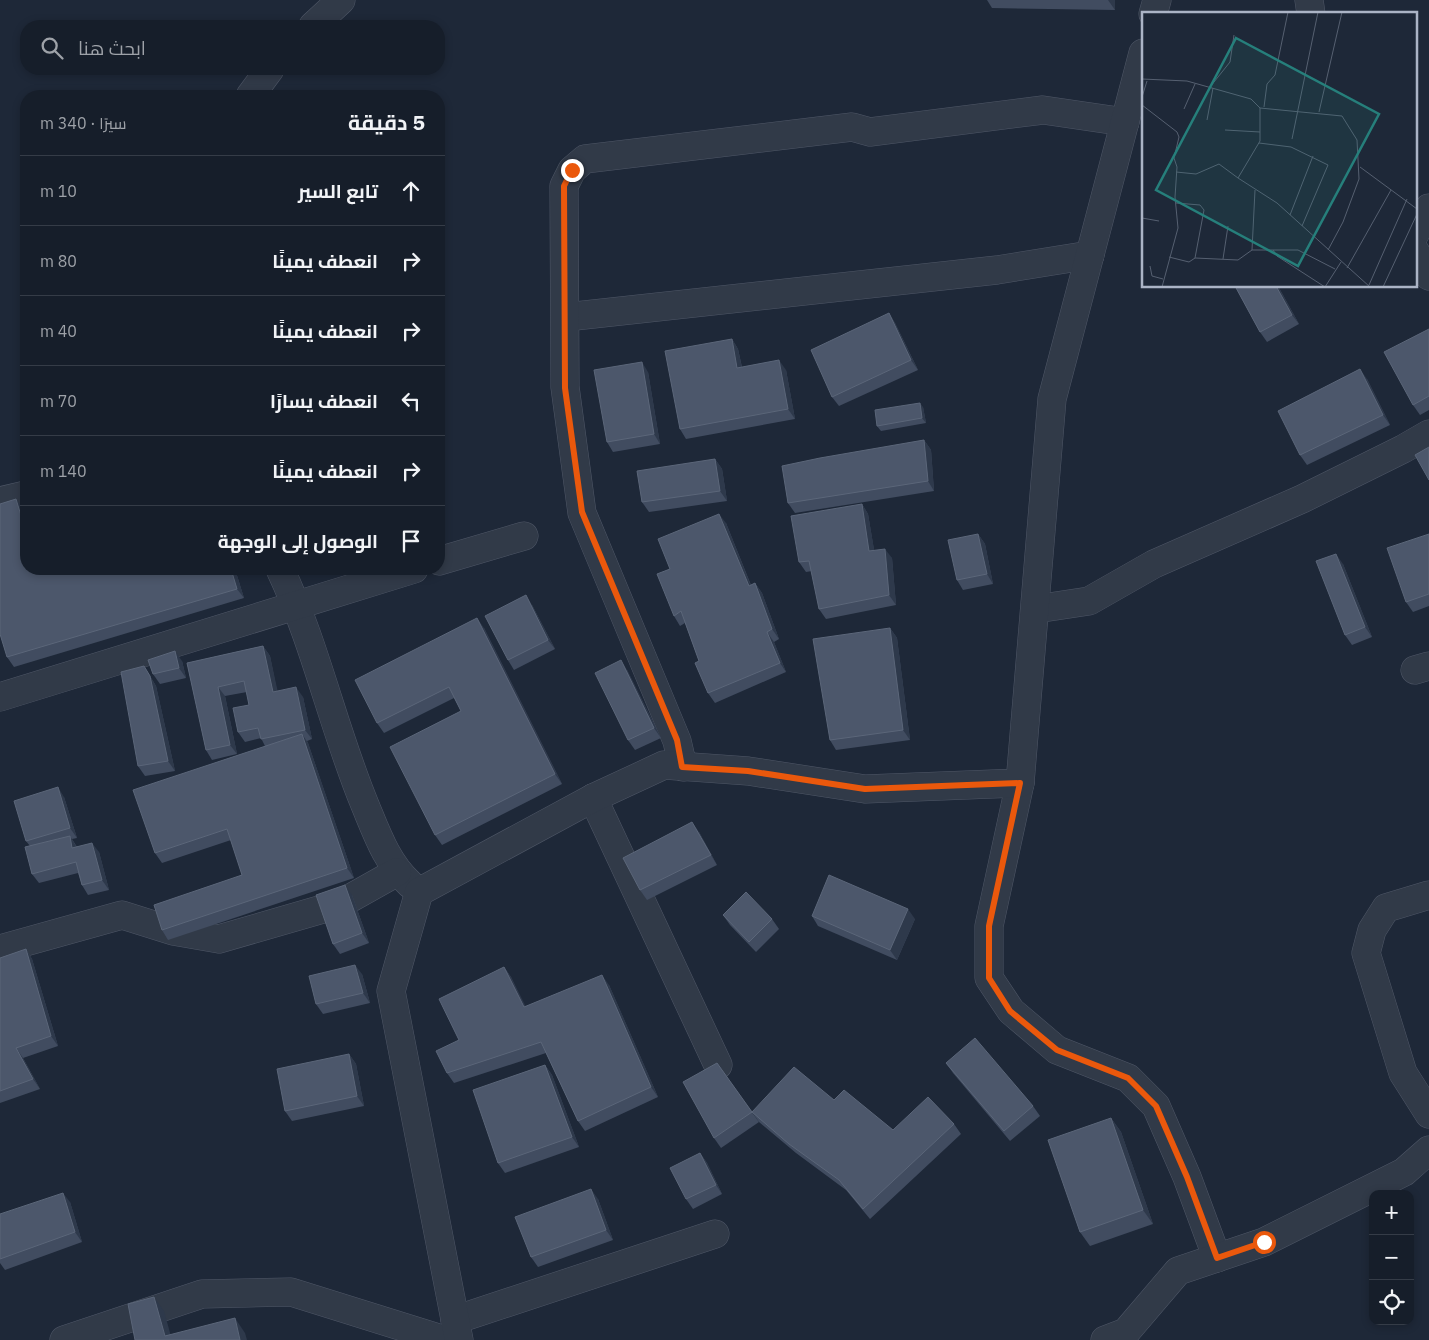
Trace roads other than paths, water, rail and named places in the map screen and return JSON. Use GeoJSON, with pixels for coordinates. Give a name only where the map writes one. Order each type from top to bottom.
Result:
{"type":"FeatureCollection","features":[{"type":"Feature","properties":{"kind":"street"},"geometry":{"type":"LineString","coordinates":[[319,20],[341,0]]}},
{"type":"Feature","properties":{"kind":"street"},"geometry":{"type":"LineString","coordinates":[[1142,57],[1052,399],[1020,783],[989,926],[989,978],[1010,1011],[1057,1050],[1128,1078],[1156,1106],[1187,1177],[1217,1258]]}},
{"type":"Feature","properties":{"kind":"street"},"geometry":{"type":"LineString","coordinates":[[254,90],[266,75]]}},
{"type":"Feature","properties":{"kind":"street"},"geometry":{"type":"LineString","coordinates":[[682,767],[677,740],[582,512],[565,388],[564,186],[572,170],[585,159],[852,127],[870,132],[1042,110],[1124,122]]}},
{"type":"Feature","properties":{"kind":"street"},"geometry":{"type":"LineString","coordinates":[[1416,232],[1429,208]]}},
{"type":"Feature","properties":{"kind":"street"},"geometry":{"type":"LineString","coordinates":[[1416,253],[1429,276]]}},
{"type":"Feature","properties":{"kind":"street"},"geometry":{"type":"LineString","coordinates":[[566,316],[967,273],[1090,255]]}},
{"type":"Feature","properties":{"kind":"street"},"geometry":{"type":"LineString","coordinates":[[1036,609],[1089,601],[1154,564],[1302,499],[1403,449],[1429,434]]}},
{"type":"Feature","properties":{"kind":"street"},"geometry":{"type":"LineString","coordinates":[[0,501],[20,496]]}},
{"type":"Feature","properties":{"kind":"street"},"geometry":{"type":"LineString","coordinates":[[445,559],[524,536]]}},
{"type":"Feature","properties":{"kind":"street"},"geometry":{"type":"LineString","coordinates":[[283,575],[296,604],[348,764],[382,844],[397,872],[419,892]]}},
{"type":"Feature","properties":{"kind":"street"},"geometry":{"type":"LineString","coordinates":[[0,697],[394,575]]}},
{"type":"Feature","properties":{"kind":"street"},"geometry":{"type":"LineString","coordinates":[[453,1333],[391,991],[419,892],[593,798],[664,765],[748,771],[865,789],[1020,783]]}},
{"type":"Feature","properties":{"kind":"street"},"geometry":{"type":"LineString","coordinates":[[593,798],[718,1065]]}},
{"type":"Feature","properties":{"kind":"street"},"geometry":{"type":"LineString","coordinates":[[0,949],[122,915],[173,931],[219,939],[340,904],[397,872]]}},
{"type":"Feature","properties":{"kind":"street"},"geometry":{"type":"LineString","coordinates":[[1429,895],[1386,908],[1372,930],[1366,953],[1403,1073],[1429,1114]]}},
{"type":"Feature","properties":{"kind":"street"},"geometry":{"type":"LineString","coordinates":[[1105,1340],[1126,1332],[1178,1271],[1264,1242],[1404,1172],[1429,1150]]}},
{"type":"Feature","properties":{"kind":"street"},"geometry":{"type":"LineString","coordinates":[[64,1340],[202,1294],[291,1292],[453,1333],[715,1234]]}}]}
